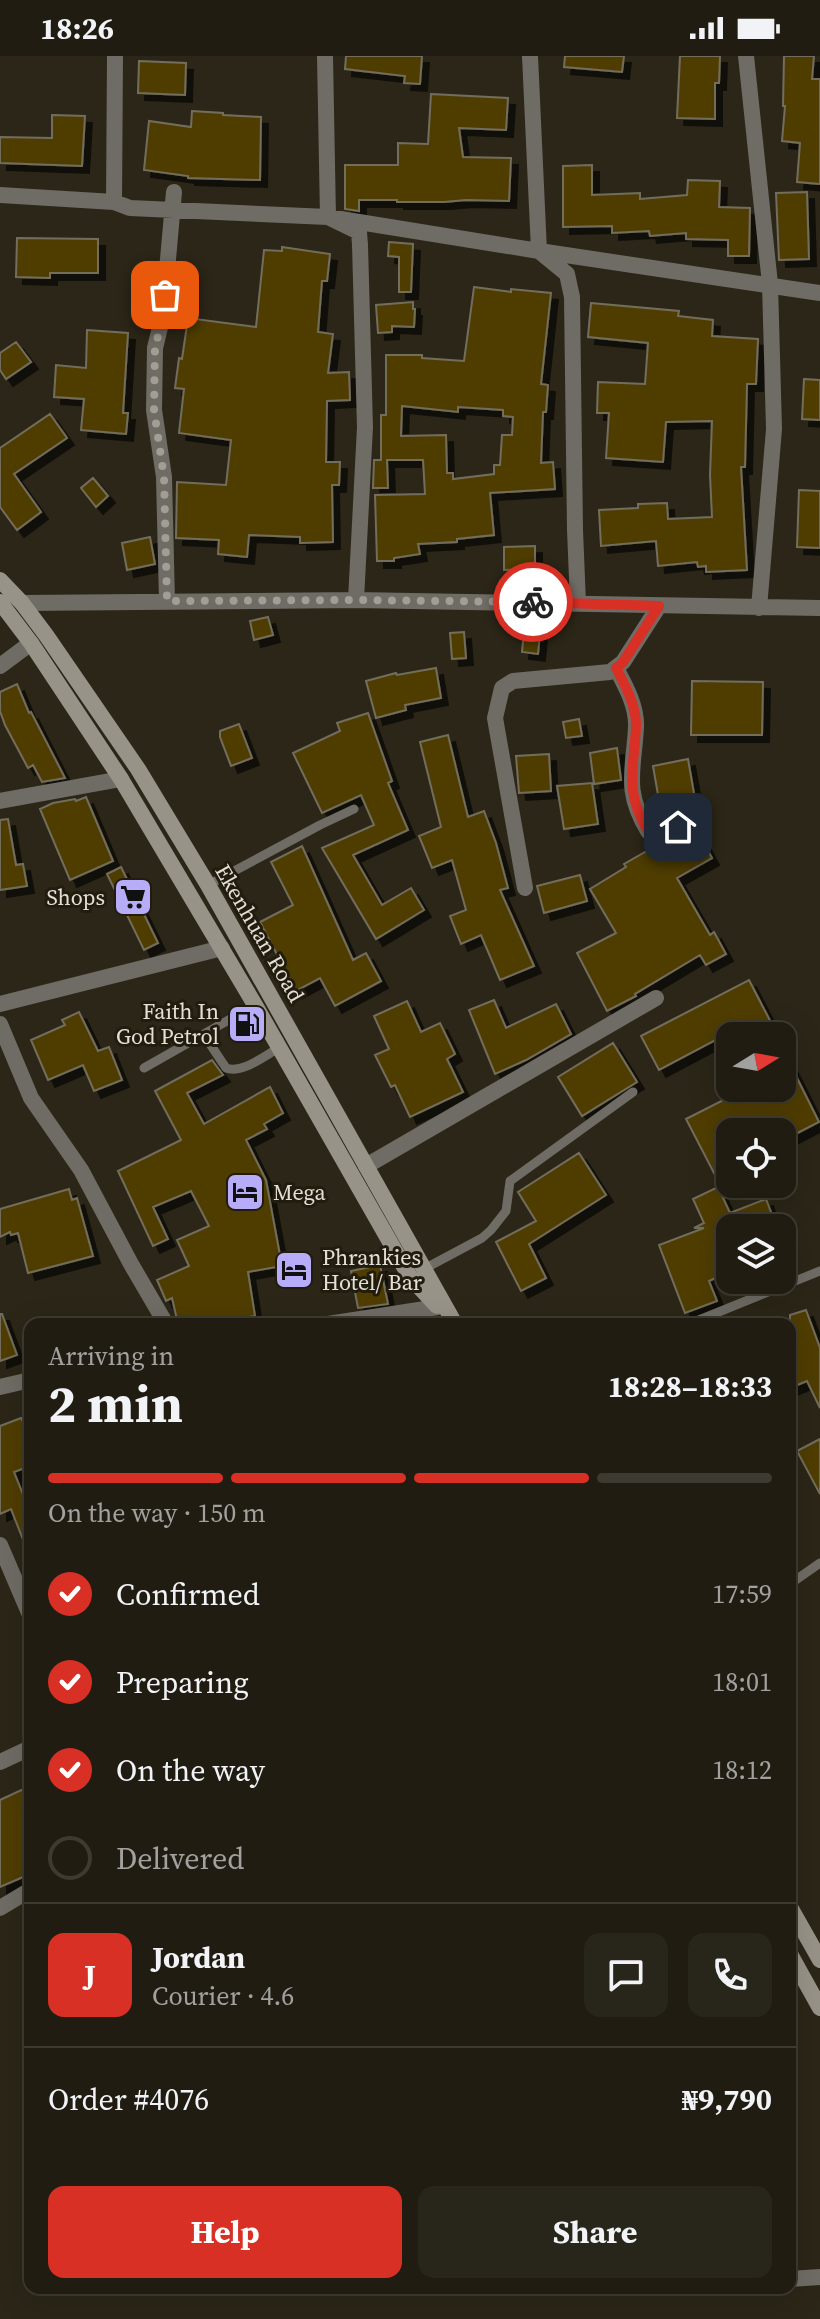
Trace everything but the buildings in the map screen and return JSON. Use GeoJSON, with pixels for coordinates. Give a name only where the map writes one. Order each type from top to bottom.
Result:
{"type":"FeatureCollection","features":[{"type":"Feature","properties":{"kind":"main road","name":"Ekenhuan Road"},"geometry":{"type":"LineString","coordinates":[[0,580],[22,603],[138,769],[208,885],[452,1318]]}},
{"type":"Feature","properties":{"kind":"main road","name":"Ekenhuan Road"},"geometry":{"type":"LineString","coordinates":[[0,602],[31,643],[121,779],[222,948],[410,1277],[438,1307],[443,1318]]}},
{"type":"Feature","properties":{"kind":"main road"},"geometry":{"type":"LineString","coordinates":[[796,1918],[820,1960]]}},
{"type":"Feature","properties":{"kind":"main road"},"geometry":{"type":"LineString","coordinates":[[796,1965],[820,2008]]}},
{"type":"Feature","properties":{"kind":"street"},"geometry":{"type":"LineString","coordinates":[[114,202],[115,56]]}},
{"type":"Feature","properties":{"kind":"street"},"geometry":{"type":"LineString","coordinates":[[325,56],[328,217]]}},
{"type":"Feature","properties":{"kind":"street"},"geometry":{"type":"LineString","coordinates":[[530,56],[539,251],[567,274],[572,297],[578,603]]}},
{"type":"Feature","properties":{"kind":"street"},"geometry":{"type":"LineString","coordinates":[[746,56],[770,284],[774,429],[759,608]]}},
{"type":"Feature","properties":{"kind":"street"},"geometry":{"type":"LineString","coordinates":[[167,601],[164,477],[154,410],[155,348],[163,315],[174,192]]}},
{"type":"Feature","properties":{"kind":"street"},"geometry":{"type":"LineString","coordinates":[[0,195],[114,202],[130,208],[328,217],[820,293]]}},
{"type":"Feature","properties":{"kind":"street"},"geometry":{"type":"LineString","coordinates":[[328,217],[359,232],[360,245],[365,427],[356,600]]}},
{"type":"Feature","properties":{"kind":"street"},"geometry":{"type":"LineString","coordinates":[[22,603],[356,600],[820,608]]}},
{"type":"Feature","properties":{"kind":"street"},"geometry":{"type":"LineString","coordinates":[[525,888],[495,718],[502,688],[513,681],[610,672],[623,662],[659,606]]}},
{"type":"Feature","properties":{"kind":"street"},"geometry":{"type":"LineString","coordinates":[[0,666],[31,643]]}},
{"type":"Feature","properties":{"kind":"street"},"geometry":{"type":"LineString","coordinates":[[616,668],[627,687],[636,725],[631,789],[642,821],[648,831],[678,827]]}},
{"type":"Feature","properties":{"kind":"street"},"geometry":{"type":"LineString","coordinates":[[0,801],[121,779]]}},
{"type":"Feature","properties":{"kind":"street"},"geometry":{"type":"LineString","coordinates":[[0,1004],[222,948]]}},
{"type":"Feature","properties":{"kind":"street"},"geometry":{"type":"LineString","coordinates":[[366,1166],[656,998]]}},
{"type":"Feature","properties":{"kind":"street"},"geometry":{"type":"LineString","coordinates":[[0,1024],[31,1098],[81,1170],[162,1318]]}},
{"type":"Feature","properties":{"kind":"street"},"geometry":{"type":"LineString","coordinates":[[415,1317],[438,1307]]}},
{"type":"Feature","properties":{"kind":"street"},"geometry":{"type":"LineString","coordinates":[[0,1387],[24,1381]]}},
{"type":"Feature","properties":{"kind":"street"},"geometry":{"type":"LineString","coordinates":[[0,1545],[24,1601]]}},
{"type":"Feature","properties":{"kind":"street"},"geometry":{"type":"LineString","coordinates":[[0,1762],[24,1751]]}},
{"type":"Feature","properties":{"kind":"street"},"geometry":{"type":"LineString","coordinates":[[0,1908],[24,1894]]}},
{"type":"Feature","properties":{"kind":"street"},"geometry":{"type":"LineString","coordinates":[[796,2279],[820,2277]]}},
{"type":"Feature","properties":{"kind":"lane"},"geometry":{"type":"LineString","coordinates":[[208,885],[354,809]]}},
{"type":"Feature","properties":{"kind":"lane"},"geometry":{"type":"LineString","coordinates":[[144,1068],[255,1005]]}},
{"type":"Feature","properties":{"kind":"lane"},"geometry":{"type":"LineString","coordinates":[[204,1035],[229,1070],[238,1069],[279,1048]]}},
{"type":"Feature","properties":{"kind":"lane"},"geometry":{"type":"LineString","coordinates":[[424,1269],[482,1238],[506,1211],[510,1181],[633,1092]]}},
{"type":"Feature","properties":{"kind":"lane"},"geometry":{"type":"LineString","coordinates":[[704,1318],[820,1271]]}},
{"type":"Feature","properties":{"kind":"lane"},"geometry":{"type":"LineString","coordinates":[[796,1580],[820,1563]]}},
{"type":"Feature","properties":{"kind":"way so far"},"geometry":{"type":"LineString","coordinates":[[165,295],[155,348],[154,410],[164,477],[167,601],[533,602]]}},
{"type":"Feature","properties":{"kind":"place","name":"Shops"},"geometry":{"type":"Point","coordinates":[133,897]}},
{"type":"Feature","properties":{"kind":"place","name":"Faith In God Petrol"},"geometry":{"type":"Point","coordinates":[247,1024]}},
{"type":"Feature","properties":{"kind":"place","name":"Mega"},"geometry":{"type":"Point","coordinates":[245,1192]}},
{"type":"Feature","properties":{"kind":"place","name":"Phrankies Hotel/ Bar"},"geometry":{"type":"Point","coordinates":[294,1270]}},
{"type":"Feature","properties":{"kind":"route"},"geometry":{"type":"LineString","coordinates":[[533,602],[659,606],[616,668],[627,687],[634,711],[636,725],[631,789],[642,821],[648,831],[678,827]]}}]}
